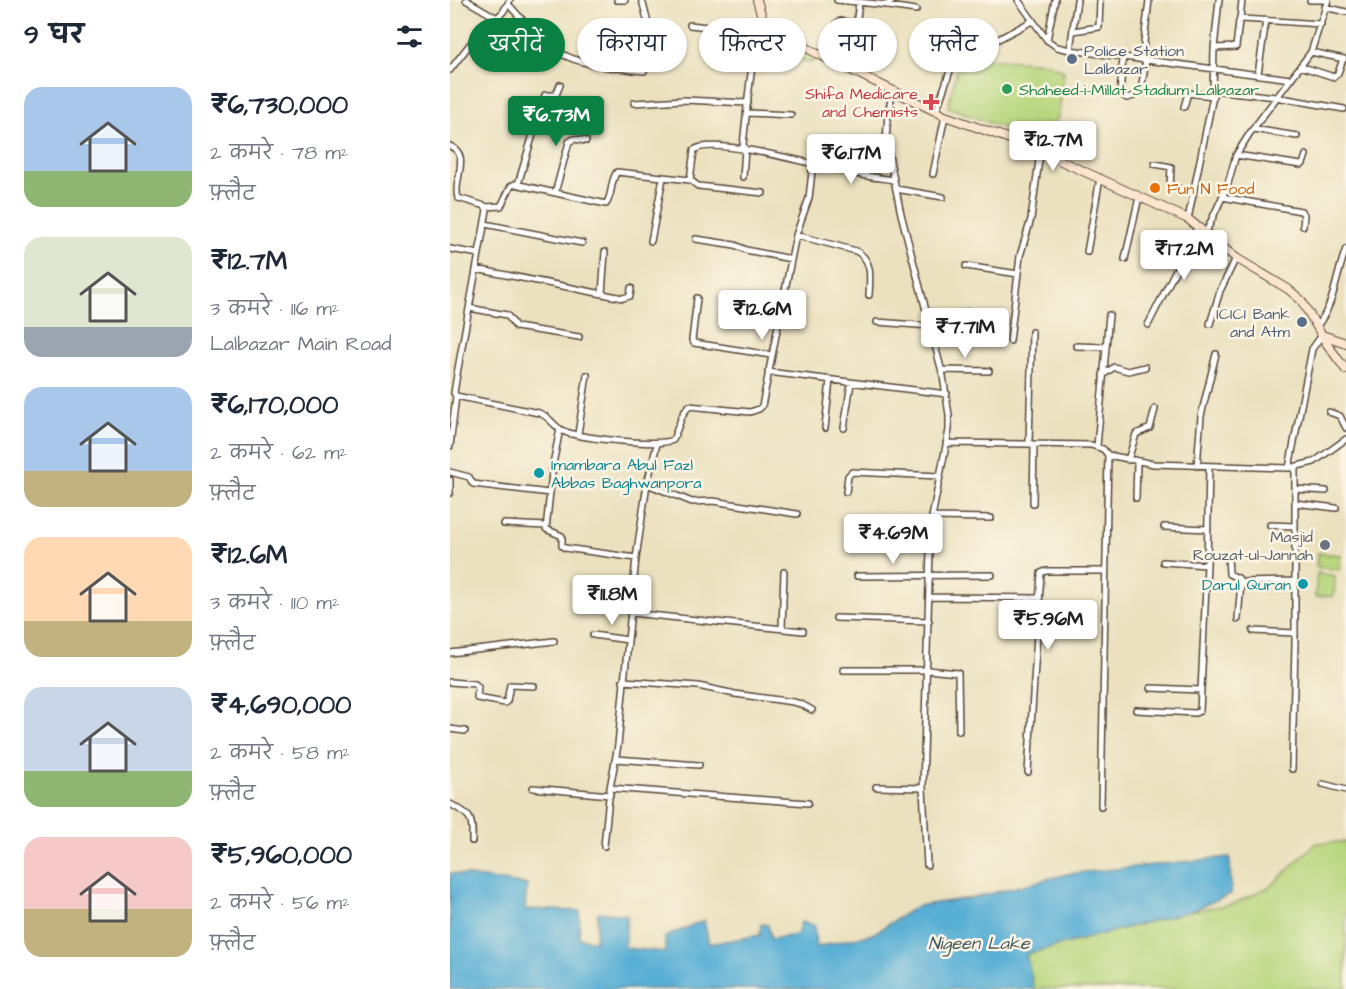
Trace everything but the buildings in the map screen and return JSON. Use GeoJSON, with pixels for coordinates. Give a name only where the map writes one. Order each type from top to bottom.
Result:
{"type":"FeatureCollection","features":[{"type":"Feature","properties":{"kind":"main road"},"geometry":{"type":"LineString","coordinates":[[757,0],[764,18]]}},
{"type":"Feature","properties":{"kind":"main road"},"geometry":{"type":"LineString","coordinates":[[854,72],[936,112],[1008,138],[1100,178],[1198,225],[1236,258],[1297,297],[1346,370]]}},
{"type":"Feature","properties":{"kind":"main road"},"geometry":{"type":"LineString","coordinates":[[1322,335],[1346,343]]}},
{"type":"Feature","properties":{"kind":"street"},"geometry":{"type":"LineString","coordinates":[[466,0],[497,18],[509,2],[547,44],[560,53],[594,63],[644,71],[646,67],[644,31],[649,27],[642,0]]}},
{"type":"Feature","properties":{"kind":"street"},"geometry":{"type":"LineString","coordinates":[[617,0],[625,0]]}},
{"type":"Feature","properties":{"kind":"street"},"geometry":{"type":"LineString","coordinates":[[837,0],[872,2],[916,10]]}},
{"type":"Feature","properties":{"kind":"street"},"geometry":{"type":"LineString","coordinates":[[887,5],[894,0]]}},
{"type":"Feature","properties":{"kind":"street"},"geometry":{"type":"LineString","coordinates":[[1018,0],[1047,40],[1070,50],[1291,79]]}},
{"type":"Feature","properties":{"kind":"street"},"geometry":{"type":"LineString","coordinates":[[1047,40],[1055,0]]}},
{"type":"Feature","properties":{"kind":"street"},"geometry":{"type":"LineString","coordinates":[[1070,50],[1077,0]]}},
{"type":"Feature","properties":{"kind":"street"},"geometry":{"type":"LineString","coordinates":[[1073,31],[1100,27],[1100,0]]}},
{"type":"Feature","properties":{"kind":"street"},"geometry":{"type":"LineString","coordinates":[[1123,57],[1120,94],[1127,98],[1142,90],[1149,0]]}},
{"type":"Feature","properties":{"kind":"street"},"geometry":{"type":"LineString","coordinates":[[1188,219],[1213,93],[1214,48],[1219,0]]}},
{"type":"Feature","properties":{"kind":"street"},"geometry":{"type":"LineString","coordinates":[[1214,48],[1236,47],[1242,0]]}},
{"type":"Feature","properties":{"kind":"street"},"geometry":{"type":"LineString","coordinates":[[1206,232],[1222,197],[1236,155],[1276,97],[1311,52],[1327,0],[1310,0]]}},
{"type":"Feature","properties":{"kind":"street"},"geometry":{"type":"LineString","coordinates":[[857,18],[859,3]]}},
{"type":"Feature","properties":{"kind":"street"},"geometry":{"type":"LineString","coordinates":[[1325,7],[1346,12]]}},
{"type":"Feature","properties":{"kind":"street"},"geometry":{"type":"LineString","coordinates":[[1240,19],[1321,24]]}},
{"type":"Feature","properties":{"kind":"street"},"geometry":{"type":"LineString","coordinates":[[1258,74],[1266,20]]}},
{"type":"Feature","properties":{"kind":"street"},"geometry":{"type":"LineString","coordinates":[[936,112],[951,68],[956,62],[1032,21]]}},
{"type":"Feature","properties":{"kind":"street"},"geometry":{"type":"LineString","coordinates":[[690,25],[699,26]]}},
{"type":"Feature","properties":{"kind":"street"},"geometry":{"type":"LineString","coordinates":[[450,70],[468,47]]}},
{"type":"Feature","properties":{"kind":"street"},"geometry":{"type":"LineString","coordinates":[[1300,66],[1334,77],[1338,74],[1344,59],[1311,52]]}},
{"type":"Feature","properties":{"kind":"street"},"geometry":{"type":"LineString","coordinates":[[742,177],[745,149],[743,144],[753,72]]}},
{"type":"Feature","properties":{"kind":"street"},"geometry":{"type":"LineString","coordinates":[[518,184],[545,95],[556,95],[560,85]]}},
{"type":"Feature","properties":{"kind":"street"},"geometry":{"type":"LineString","coordinates":[[893,91],[888,113],[886,141],[942,370],[949,415],[932,517],[923,788],[927,866]]}},
{"type":"Feature","properties":{"kind":"street"},"geometry":{"type":"LineString","coordinates":[[1184,107],[1188,93],[1213,93],[1276,97],[1344,110]]}},
{"type":"Feature","properties":{"kind":"street"},"geometry":{"type":"LineString","coordinates":[[634,103],[684,100],[748,103]]}},
{"type":"Feature","properties":{"kind":"street"},"geometry":{"type":"LineString","coordinates":[[747,113],[792,115]]}},
{"type":"Feature","properties":{"kind":"street"},"geometry":{"type":"LineString","coordinates":[[933,174],[945,116]]}},
{"type":"Feature","properties":{"kind":"street"},"geometry":{"type":"LineString","coordinates":[[1253,129],[1297,136]]}},
{"type":"Feature","properties":{"kind":"street"},"geometry":{"type":"LineString","coordinates":[[555,193],[569,142],[574,139],[586,141]]}},
{"type":"Feature","properties":{"kind":"street"},"geometry":{"type":"LineString","coordinates":[[450,146],[457,149],[461,157],[456,191],[458,198],[486,207],[501,206],[511,186],[518,184],[606,204],[609,200],[614,175],[617,172],[690,180],[698,186],[763,193]]}},
{"type":"Feature","properties":{"kind":"street"},"geometry":{"type":"LineString","coordinates":[[690,180],[694,152],[697,148],[745,149],[856,174],[894,180]]}},
{"type":"Feature","properties":{"kind":"street"},"geometry":{"type":"LineString","coordinates":[[1010,341],[1022,248],[1031,219],[1040,153]]}},
{"type":"Feature","properties":{"kind":"street"},"geometry":{"type":"LineString","coordinates":[[1236,155],[1301,165],[1306,155]]}},
{"type":"Feature","properties":{"kind":"street"},"geometry":{"type":"LineString","coordinates":[[454,399],[546,415],[560,429],[578,434],[657,444],[673,440],[682,414],[689,406],[750,412],[759,409],[762,406],[796,235],[807,206],[813,163]]}},
{"type":"Feature","properties":{"kind":"street"},"geometry":{"type":"LineString","coordinates":[[1155,164],[1171,167],[1170,187],[1192,192]]}},
{"type":"Feature","properties":{"kind":"street"},"geometry":{"type":"LineString","coordinates":[[651,241],[663,178]]}},
{"type":"Feature","properties":{"kind":"street"},"geometry":{"type":"LineString","coordinates":[[1087,252],[1100,178]]}},
{"type":"Feature","properties":{"kind":"street"},"geometry":{"type":"LineString","coordinates":[[896,189],[943,197]]}},
{"type":"Feature","properties":{"kind":"street"},"geometry":{"type":"LineString","coordinates":[[1125,259],[1139,197]]}},
{"type":"Feature","properties":{"kind":"street"},"geometry":{"type":"LineString","coordinates":[[1222,197],[1300,212],[1304,214],[1303,226]]}},
{"type":"Feature","properties":{"kind":"street"},"geometry":{"type":"LineString","coordinates":[[450,447],[454,393],[485,224],[486,207]]}},
{"type":"Feature","properties":{"kind":"street"},"geometry":{"type":"LineString","coordinates":[[485,224],[582,243]]}},
{"type":"Feature","properties":{"kind":"street"},"geometry":{"type":"LineString","coordinates":[[1148,325],[1198,225]]}},
{"type":"Feature","properties":{"kind":"street"},"geometry":{"type":"LineString","coordinates":[[796,235],[856,251],[863,255],[869,267],[869,295]]}},
{"type":"Feature","properties":{"kind":"street"},"geometry":{"type":"LineString","coordinates":[[696,239],[735,245],[747,250],[791,259]]}},
{"type":"Feature","properties":{"kind":"street"},"geometry":{"type":"LineString","coordinates":[[450,249],[478,254]]}},
{"type":"Feature","properties":{"kind":"street"},"geometry":{"type":"LineString","coordinates":[[1317,326],[1325,316],[1332,300],[1346,249]]}},
{"type":"Feature","properties":{"kind":"street"},"geometry":{"type":"LineString","coordinates":[[602,294],[605,252]]}},
{"type":"Feature","properties":{"kind":"street"},"geometry":{"type":"LineString","coordinates":[[1210,324],[1218,297],[1236,258]]}},
{"type":"Feature","properties":{"kind":"street"},"geometry":{"type":"LineString","coordinates":[[966,266],[1018,274]]}},
{"type":"Feature","properties":{"kind":"street"},"geometry":{"type":"LineString","coordinates":[[476,269],[626,298],[630,296],[632,288]]}},
{"type":"Feature","properties":{"kind":"street"},"geometry":{"type":"LineString","coordinates":[[697,298],[692,340],[694,343],[771,355]]}},
{"type":"Feature","properties":{"kind":"street"},"geometry":{"type":"LineString","coordinates":[[469,308],[507,315],[516,327],[579,337]]}},
{"type":"Feature","properties":{"kind":"street"},"geometry":{"type":"LineString","coordinates":[[877,322],[929,323],[970,312]]}},
{"type":"Feature","properties":{"kind":"street"},"geometry":{"type":"LineString","coordinates":[[1097,446],[1109,315]]}},
{"type":"Feature","properties":{"kind":"street"},"geometry":{"type":"LineString","coordinates":[[1032,332],[1034,503]]}},
{"type":"Feature","properties":{"kind":"street"},"geometry":{"type":"LineString","coordinates":[[1292,769],[1296,503],[1292,467],[1312,349],[1322,335]]}},
{"type":"Feature","properties":{"kind":"street"},"geometry":{"type":"LineString","coordinates":[[1076,346],[1106,347]]}},
{"type":"Feature","properties":{"kind":"street"},"geometry":{"type":"LineString","coordinates":[[1197,466],[1201,416],[1216,354]]}},
{"type":"Feature","properties":{"kind":"street"},"geometry":{"type":"LineString","coordinates":[[1103,375],[1114,367],[1128,371],[1145,367]]}},
{"type":"Feature","properties":{"kind":"street"},"geometry":{"type":"LineString","coordinates":[[942,370],[988,371]]}},
{"type":"Feature","properties":{"kind":"street"},"geometry":{"type":"LineString","coordinates":[[768,372],[947,394]]}},
{"type":"Feature","properties":{"kind":"street"},"geometry":{"type":"LineString","coordinates":[[578,434],[587,375]]}},
{"type":"Feature","properties":{"kind":"street"},"geometry":{"type":"LineString","coordinates":[[825,429],[830,380]]}},
{"type":"Feature","properties":{"kind":"street"},"geometry":{"type":"LineString","coordinates":[[844,428],[850,383]]}},
{"type":"Feature","properties":{"kind":"street"},"geometry":{"type":"LineString","coordinates":[[1128,460],[1136,435],[1150,428],[1155,409]]}},
{"type":"Feature","properties":{"kind":"street"},"geometry":{"type":"LineString","coordinates":[[1329,412],[1340,416],[1346,428]]}},
{"type":"Feature","properties":{"kind":"street"},"geometry":{"type":"LineString","coordinates":[[560,429],[546,526],[548,531],[562,536],[562,546],[565,548],[636,558]]}},
{"type":"Feature","properties":{"kind":"street"},"geometry":{"type":"LineString","coordinates":[[1108,455],[1137,462],[1197,466],[1292,467],[1323,457],[1346,439]]}},
{"type":"Feature","properties":{"kind":"street"},"geometry":{"type":"LineString","coordinates":[[946,443],[1097,446],[1108,455],[1101,806]]}},
{"type":"Feature","properties":{"kind":"street"},"geometry":{"type":"LineString","coordinates":[[604,846],[616,759],[636,558],[647,484],[657,444]]}},
{"type":"Feature","properties":{"kind":"street"},"geometry":{"type":"LineString","coordinates":[[1136,498],[1137,462]]}},
{"type":"Feature","properties":{"kind":"street"},"geometry":{"type":"LineString","coordinates":[[1136,710],[1198,712],[1207,565],[1209,466]]}},
{"type":"Feature","properties":{"kind":"street"},"geometry":{"type":"LineString","coordinates":[[450,472],[469,477],[473,484],[550,493]]}},
{"type":"Feature","properties":{"kind":"street"},"geometry":{"type":"LineString","coordinates":[[846,492],[848,476],[852,472],[939,476]]}},
{"type":"Feature","properties":{"kind":"street"},"geometry":{"type":"LineString","coordinates":[[450,480],[450,493]]}},
{"type":"Feature","properties":{"kind":"street"},"geometry":{"type":"LineString","coordinates":[[647,484],[692,502],[713,501],[797,514]]}},
{"type":"Feature","properties":{"kind":"street"},"geometry":{"type":"LineString","coordinates":[[1295,489],[1326,491]]}},
{"type":"Feature","properties":{"kind":"street"},"geometry":{"type":"LineString","coordinates":[[1296,503],[1336,508]]}},
{"type":"Feature","properties":{"kind":"street"},"geometry":{"type":"LineString","coordinates":[[932,517],[991,518]]}},
{"type":"Feature","properties":{"kind":"street"},"geometry":{"type":"LineString","coordinates":[[504,524],[546,526]]}},
{"type":"Feature","properties":{"kind":"street"},"geometry":{"type":"LineString","coordinates":[[1270,525],[1295,526]]}},
{"type":"Feature","properties":{"kind":"street"},"geometry":{"type":"LineString","coordinates":[[1164,527],[1208,529]]}},
{"type":"Feature","properties":{"kind":"street"},"geometry":{"type":"LineString","coordinates":[[1228,556],[1229,574],[1241,582],[1295,581]]}},
{"type":"Feature","properties":{"kind":"street"},"geometry":{"type":"LineString","coordinates":[[1163,562],[1207,565]]}},
{"type":"Feature","properties":{"kind":"street"},"geometry":{"type":"LineString","coordinates":[[1028,772],[1042,571],[1104,571]]}},
{"type":"Feature","properties":{"kind":"street"},"geometry":{"type":"LineString","coordinates":[[782,628],[784,572]]}},
{"type":"Feature","properties":{"kind":"street"},"geometry":{"type":"LineString","coordinates":[[857,576],[992,575]]}},
{"type":"Feature","properties":{"kind":"street"},"geometry":{"type":"LineString","coordinates":[[1238,619],[1241,582]]}},
{"type":"Feature","properties":{"kind":"street"},"geometry":{"type":"LineString","coordinates":[[929,597],[1039,598]]}},
{"type":"Feature","properties":{"kind":"street"},"geometry":{"type":"LineString","coordinates":[[631,613],[803,631]]}},
{"type":"Feature","properties":{"kind":"street"},"geometry":{"type":"LineString","coordinates":[[836,618],[929,621]]}},
{"type":"Feature","properties":{"kind":"street"},"geometry":{"type":"LineString","coordinates":[[1253,631],[1295,633]]}},
{"type":"Feature","properties":{"kind":"street"},"geometry":{"type":"LineString","coordinates":[[593,635],[628,640]]}},
{"type":"Feature","properties":{"kind":"street"},"geometry":{"type":"LineString","coordinates":[[450,653],[554,640]]}},
{"type":"Feature","properties":{"kind":"street"},"geometry":{"type":"LineString","coordinates":[[843,670],[927,670],[958,673],[959,730]]}},
{"type":"Feature","properties":{"kind":"street"},"geometry":{"type":"LineString","coordinates":[[623,681],[713,688],[735,694],[793,702],[812,710]]}},
{"type":"Feature","properties":{"kind":"street"},"geometry":{"type":"LineString","coordinates":[[450,682],[475,684],[478,687],[477,698],[505,703],[510,685],[534,686]]}},
{"type":"Feature","properties":{"kind":"street"},"geometry":{"type":"LineString","coordinates":[[1151,688],[1201,690]]}},
{"type":"Feature","properties":{"kind":"street"},"geometry":{"type":"LineString","coordinates":[[450,729],[465,731]]}},
{"type":"Feature","properties":{"kind":"street"},"geometry":{"type":"LineString","coordinates":[[616,759],[699,765]]}},
{"type":"Feature","properties":{"kind":"street"},"geometry":{"type":"LineString","coordinates":[[1323,784],[1346,790]]}},
{"type":"Feature","properties":{"kind":"street"},"geometry":{"type":"LineString","coordinates":[[876,787],[923,788]]}},
{"type":"Feature","properties":{"kind":"street"},"geometry":{"type":"LineString","coordinates":[[533,788],[808,803]]}},
{"type":"Feature","properties":{"kind":"street"},"geometry":{"type":"LineString","coordinates":[[450,804],[471,819],[472,841]]}},
{"type":"Feature","properties":{"kind":"green space"},"geometry":{"type":"Polygon","coordinates":[[[806,49],[815,54],[814,62],[806,61],[806,49]]]}},
{"type":"Feature","properties":{"kind":"green space","name":"Shaheed-i-Millat Stadium Lalbazar"},"geometry":{"type":"Polygon","coordinates":[[[999,60],[1046,63],[1064,71],[1059,114],[1044,144],[948,107],[956,72],[999,72],[999,60]]]}},
{"type":"Feature","properties":{"kind":"green space"},"geometry":{"type":"Polygon","coordinates":[[[1318,553],[1341,555],[1339,570],[1316,567],[1318,553]]]}},
{"type":"Feature","properties":{"kind":"green space"},"geometry":{"type":"Polygon","coordinates":[[[1317,573],[1335,576],[1334,596],[1315,597],[1317,573]]]}},
{"type":"Feature","properties":{"kind":"green space"},"geometry":{"type":"Polygon","coordinates":[[[1346,842],[1346,989],[1034,989],[1026,954],[1191,911],[1233,904],[1271,886],[1316,843],[1346,842]]]}},
{"type":"Feature","properties":{"kind":"water","name":"Nigeen Lake"},"geometry":{"type":"Polygon","coordinates":[[[1230,857],[1231,894],[1191,911],[1026,954],[1034,989],[450,989],[450,873],[527,885],[525,909],[580,911],[579,938],[595,941],[598,912],[627,915],[625,948],[665,952],[665,937],[704,920],[709,944],[760,935],[761,924],[768,925],[771,939],[797,935],[801,922],[814,925],[816,947],[873,934],[917,906],[977,897],[1067,874],[1230,857]]]}},
{"type":"Feature","properties":{"kind":"place","name":"Police Station Lalbazar"},"geometry":{"type":"Point","coordinates":[1072,59]}},
{"type":"Feature","properties":{"kind":"place","name":"Shaheed-i-Millat Stadium Lalbazar"},"geometry":{"type":"Point","coordinates":[1007,89]}},
{"type":"Feature","properties":{"kind":"place","name":"Shifa Medicare and Chemists"},"geometry":{"type":"Point","coordinates":[931,102]}},
{"type":"Feature","properties":{"kind":"place","name":"Fun N Food"},"geometry":{"type":"Point","coordinates":[1155,188]}},
{"type":"Feature","properties":{"kind":"place","name":"ICICI Bank and Atm"},"geometry":{"type":"Point","coordinates":[1302,322]}},
{"type":"Feature","properties":{"kind":"place","name":"Imambara Abul Fazl Abbas Baghwanpora"},"geometry":{"type":"Point","coordinates":[539,473]}},
{"type":"Feature","properties":{"kind":"place","name":"Masjid Rouzat-ul-Jannah"},"geometry":{"type":"Point","coordinates":[1325,545]}},
{"type":"Feature","properties":{"kind":"place","name":"Darul Quran"},"geometry":{"type":"Point","coordinates":[1303,584]}}]}
